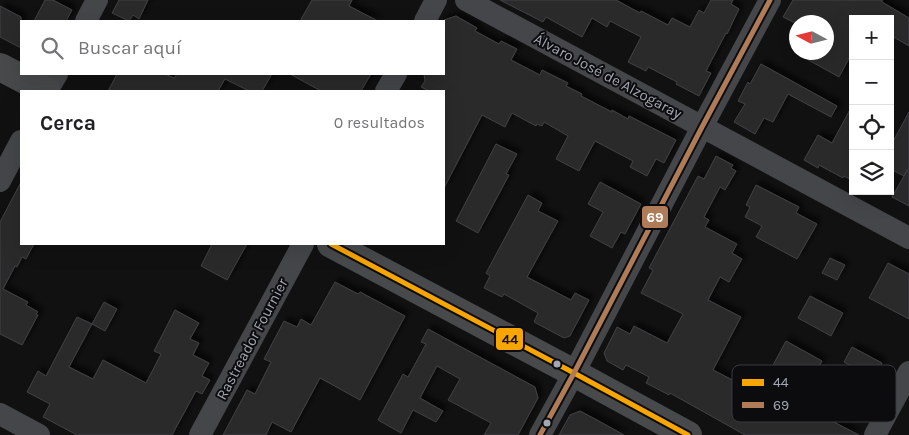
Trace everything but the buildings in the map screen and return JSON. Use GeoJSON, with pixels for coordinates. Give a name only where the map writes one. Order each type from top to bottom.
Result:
{"type":"FeatureCollection","features":[{"type":"Feature","properties":{"kind":"main road"},"geometry":{"type":"LineString","coordinates":[[0,67],[45,90]]}},
{"type":"Feature","properties":{"kind":"main road"},"geometry":{"type":"LineString","coordinates":[[332,245],[688,435]]}},
{"type":"Feature","properties":{"kind":"street"},"geometry":{"type":"LineString","coordinates":[[87,20],[97,0]]}},
{"type":"Feature","properties":{"kind":"street"},"geometry":{"type":"LineString","coordinates":[[425,20],[436,0]]}},
{"type":"Feature","properties":{"kind":"street","name":"Álvaro José de Alzogaray"},"geometry":{"type":"LineString","coordinates":[[466,0],[909,238]]}},
{"type":"Feature","properties":{"kind":"street"},"geometry":{"type":"LineString","coordinates":[[540,435],[770,0]]}},
{"type":"Feature","properties":{"kind":"street"},"geometry":{"type":"LineString","coordinates":[[48,90],[56,75]]}},
{"type":"Feature","properties":{"kind":"street"},"geometry":{"type":"LineString","coordinates":[[387,90],[395,75]]}},
{"type":"Feature","properties":{"kind":"street"},"geometry":{"type":"LineString","coordinates":[[0,181],[20,143]]}},
{"type":"Feature","properties":{"kind":"street","name":"Rastreador Fournier"},"geometry":{"type":"LineString","coordinates":[[200,435],[302,245]]}},
{"type":"Feature","properties":{"kind":"street"},"geometry":{"type":"LineString","coordinates":[[896,396],[909,372]]}},
{"type":"Feature","properties":{"kind":"street"},"geometry":{"type":"LineString","coordinates":[[0,414],[39,435]]}},
{"type":"Feature","properties":{"kind":"street"},"geometry":{"type":"LineString","coordinates":[[875,435],[882,422]]}},
{"type":"Feature","properties":{"kind":"transit line","name":"69"},"geometry":{"type":"LineString","coordinates":[[540,435],[770,0]]}},
{"type":"Feature","properties":{"kind":"transit line","name":"44"},"geometry":{"type":"LineString","coordinates":[[333,245],[688,435]]}}]}
